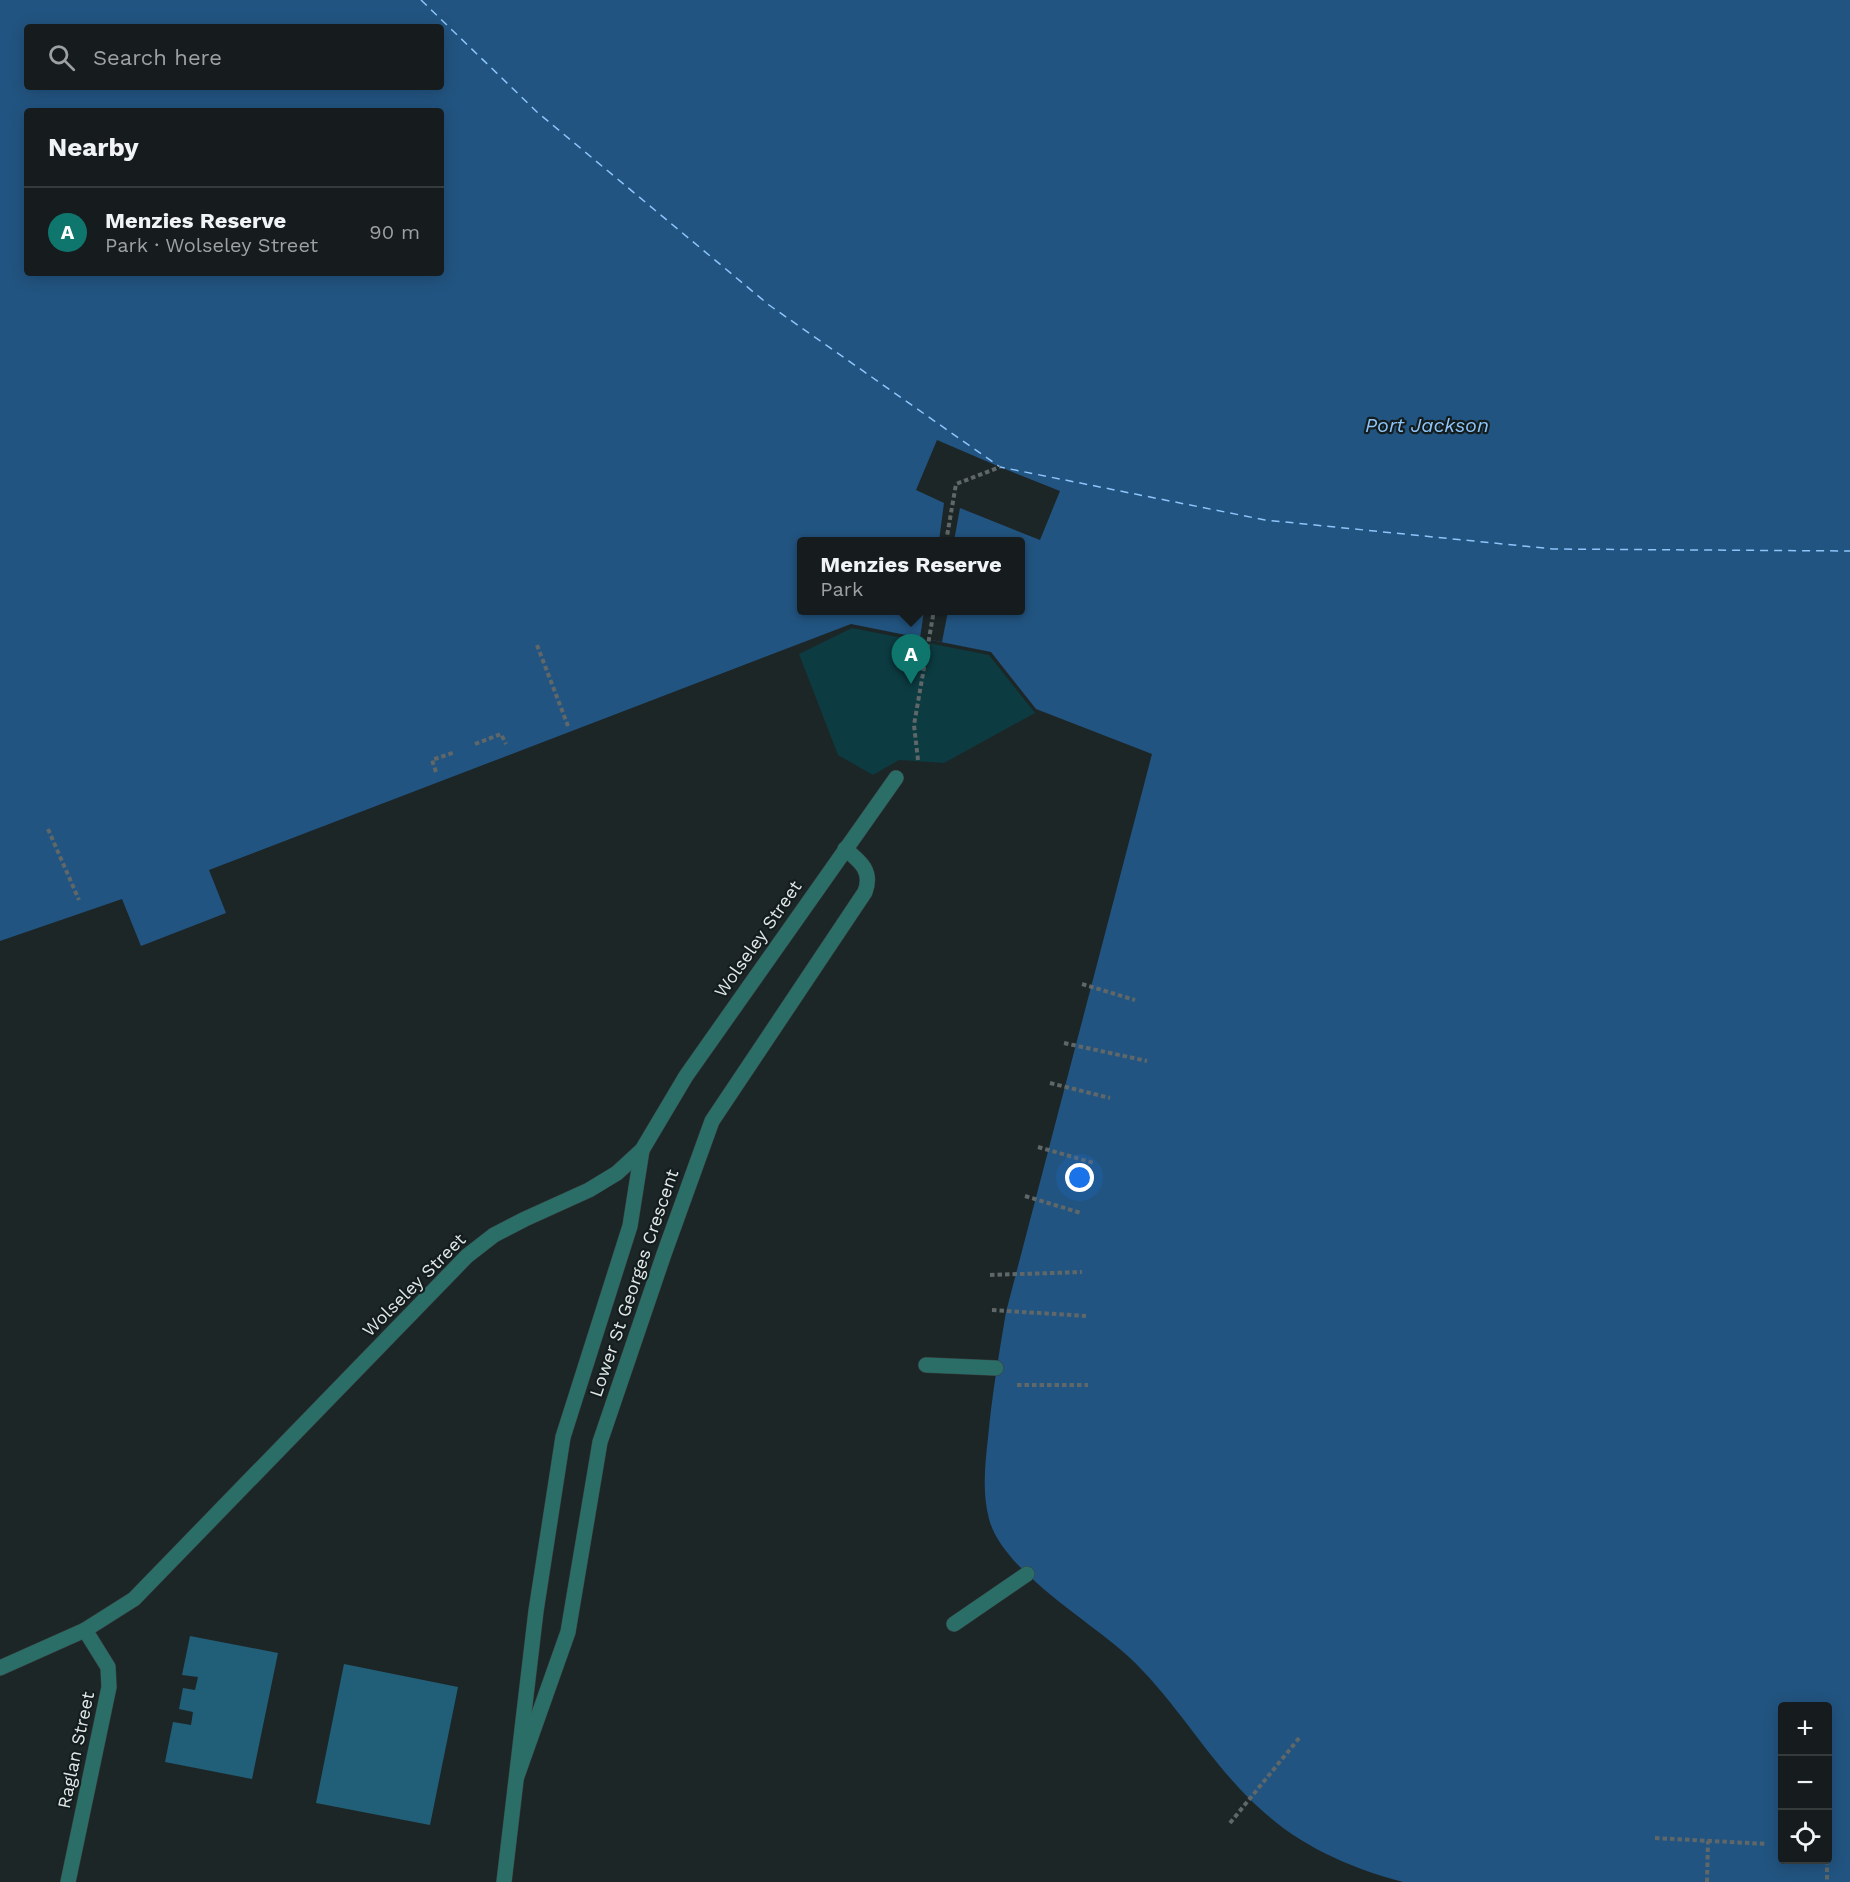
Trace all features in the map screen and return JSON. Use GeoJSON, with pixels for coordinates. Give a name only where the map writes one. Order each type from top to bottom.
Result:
{"type":"FeatureCollection","features":[{"type":"Feature","properties":{"kind":"street","name":"Wolseley Street"},"geometry":{"type":"LineString","coordinates":[[0,1668],[85,1630],[134,1599],[467,1256],[494,1235],[589,1190],[617,1173],[642,1150],[686,1076],[896,778]]}},
{"type":"Feature","properties":{"kind":"street","name":"Lower St Georges Crescent"},"geometry":{"type":"LineString","coordinates":[[517,1776],[568,1632],[600,1442],[664,1254],[712,1121],[865,892],[868,875],[864,867],[845,849]]}},
{"type":"Feature","properties":{"kind":"street","name":"Lower St Georges Crescent"},"geometry":{"type":"LineString","coordinates":[[504,1882],[536,1611],[563,1437],[630,1226],[642,1150]]}},
{"type":"Feature","properties":{"kind":"street"},"geometry":{"type":"LineString","coordinates":[[926,1365],[996,1368]]}},
{"type":"Feature","properties":{"kind":"street"},"geometry":{"type":"LineString","coordinates":[[954,1624],[1027,1574]]}},
{"type":"Feature","properties":{"kind":"street","name":"Raglan Street"},"geometry":{"type":"LineString","coordinates":[[68,1882],[109,1687],[108,1667],[85,1630]]}},
{"type":"Feature","properties":{"kind":"path"},"geometry":{"type":"LineString","coordinates":[[947,537],[956,484],[1000,468]]}},
{"type":"Feature","properties":{"kind":"path"},"geometry":{"type":"LineString","coordinates":[[919,765],[914,725],[933,615]]}},
{"type":"Feature","properties":{"kind":"path"},"geometry":{"type":"LineString","coordinates":[[537,645],[568,726]]}},
{"type":"Feature","properties":{"kind":"path"},"geometry":{"type":"LineString","coordinates":[[475,744],[501,734],[506,744]]}},
{"type":"Feature","properties":{"kind":"path"},"geometry":{"type":"LineString","coordinates":[[436,772],[432,760],[455,752]]}},
{"type":"Feature","properties":{"kind":"path"},"geometry":{"type":"LineString","coordinates":[[48,829],[79,900]]}},
{"type":"Feature","properties":{"kind":"path"},"geometry":{"type":"LineString","coordinates":[[1082,984],[1135,1000]]}},
{"type":"Feature","properties":{"kind":"path"},"geometry":{"type":"LineString","coordinates":[[1064,1043],[1147,1061]]}},
{"type":"Feature","properties":{"kind":"path"},"geometry":{"type":"LineString","coordinates":[[1050,1083],[1110,1098]]}},
{"type":"Feature","properties":{"kind":"path"},"geometry":{"type":"LineString","coordinates":[[1038,1147],[1094,1163]]}},
{"type":"Feature","properties":{"kind":"path"},"geometry":{"type":"LineString","coordinates":[[1025,1196],[1081,1213]]}},
{"type":"Feature","properties":{"kind":"path"},"geometry":{"type":"LineString","coordinates":[[990,1275],[1082,1272]]}},
{"type":"Feature","properties":{"kind":"path"},"geometry":{"type":"LineString","coordinates":[[992,1310],[1086,1316]]}},
{"type":"Feature","properties":{"kind":"path"},"geometry":{"type":"LineString","coordinates":[[1009,1385],[1088,1385]]}},
{"type":"Feature","properties":{"kind":"path"},"geometry":{"type":"LineString","coordinates":[[1230,1822],[1300,1737]]}},
{"type":"Feature","properties":{"kind":"path"},"geometry":{"type":"LineString","coordinates":[[1655,1838],[1767,1844]]}},
{"type":"Feature","properties":{"kind":"path"},"geometry":{"type":"LineString","coordinates":[[1707,1882],[1708,1840]]}},
{"type":"Feature","properties":{"kind":"path"},"geometry":{"type":"LineString","coordinates":[[1827,1864],[1827,1882]]}},
{"type":"Feature","properties":{"kind":"shaded area"},"geometry":{"type":"Polygon","coordinates":[[[852,628],[989,655],[1035,713],[944,763],[899,760],[873,775],[838,755],[799,654],[852,628]]]}},
{"type":"Feature","properties":{"kind":"water","name":"Port Jackson"},"geometry":{"type":"Polygon","coordinates":[[[0,0],[1850,0],[1850,1882],[1403,1882],[1348,1864],[1313,1847],[1266,1814],[1229,1777],[1164,1695],[1129,1657],[1029,1576],[997,1538],[989,1519],[985,1499],[985,1478],[992,1406],[1006,1312],[1152,754],[1036,709],[991,652],[851,624],[209,870],[226,913],[141,946],[122,899],[0,941],[0,0]]]}},
{"type":"Feature","properties":{"kind":"pier"},"geometry":{"type":"Polygon","coordinates":[[[937,440],[1060,491],[1040,540],[960,508],[955,537],[940,537],[944,503],[916,490],[937,440]]]}},
{"type":"Feature","properties":{"kind":"pier"},"geometry":{"type":"Polygon","coordinates":[[[923,615],[947,615],[942,642],[920,638],[923,615]]]}},
{"type":"Feature","properties":{"kind":"building"},"geometry":{"type":"Polygon","coordinates":[[[190,1636],[278,1653],[252,1779],[165,1762],[173,1722],[191,1725],[193,1712],[179,1709],[183,1688],[195,1690],[198,1677],[182,1675],[190,1636]]]}},
{"type":"Feature","properties":{"kind":"building"},"geometry":{"type":"Polygon","coordinates":[[[344,1664],[458,1687],[430,1825],[316,1803],[344,1664]]]}},
{"type":"Feature","properties":{"kind":"ferry route"},"geometry":{"type":"LineString","coordinates":[[421,0],[537,112],[769,305],[1000,467],[1265,520],[1553,549],[1850,551]]}},
{"type":"Feature","properties":{"kind":"place","name":"Menzies Reserve"},"geometry":{"type":"Point","coordinates":[911,684]}}]}
